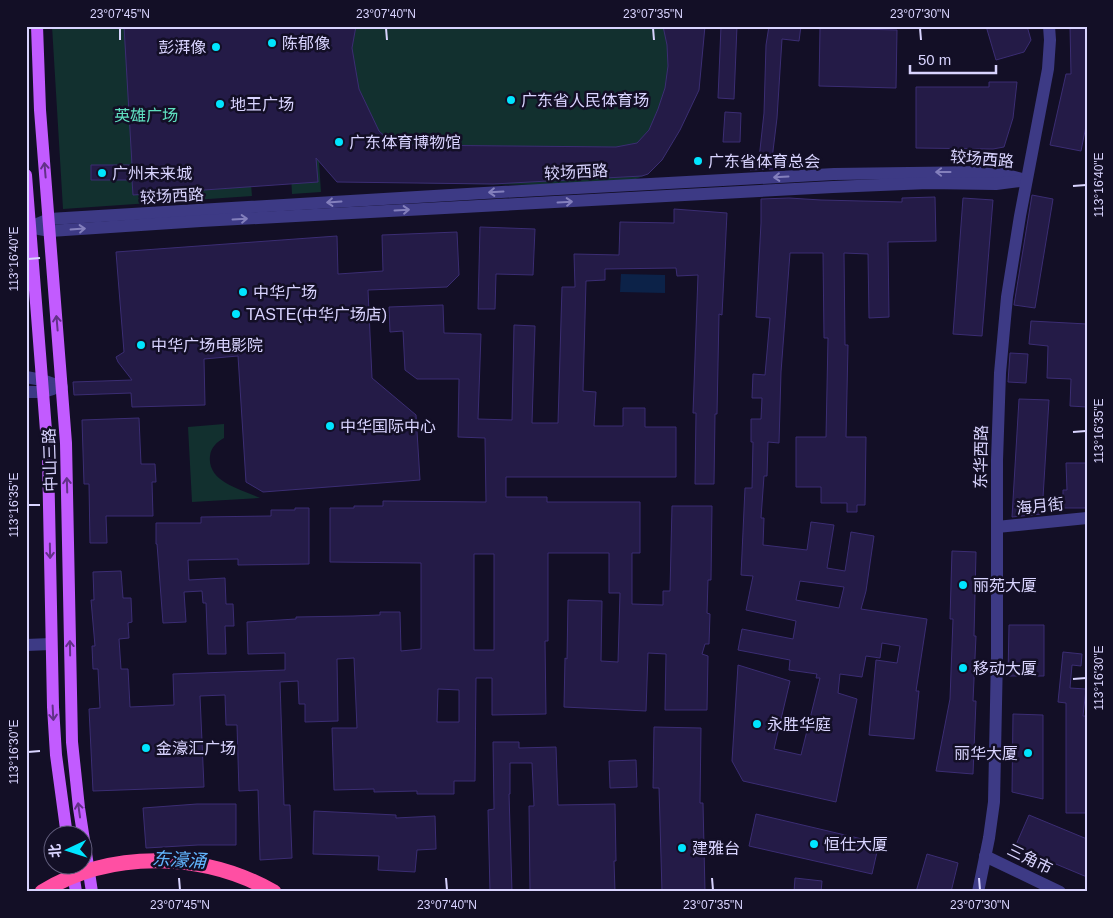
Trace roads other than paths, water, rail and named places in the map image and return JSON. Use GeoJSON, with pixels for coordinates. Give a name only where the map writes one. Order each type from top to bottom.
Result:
{"type":"FeatureCollection","features":[{"type":"Feature","properties":{"kind":"highway"},"geometry":{"type":"LineString","coordinates":[[42,892],[72,877],[105,867],[131,862],[161,861],[219,868],[248,878],[273,892]]}},
{"type":"Feature","properties":{"kind":"highway"},"geometry":{"type":"LineString","coordinates":[[49,892],[59,884],[106,868],[125,864],[161,862],[179,863],[225,871],[273,892]]}},
{"type":"Feature","properties":{"kind":"main road","name":"中山三路"},"geometry":{"type":"LineString","coordinates":[[37,26],[40,110],[66,442],[72,742],[78,800],[92,889]]}},
{"type":"Feature","properties":{"kind":"main road","name":"中山三路"},"geometry":{"type":"LineString","coordinates":[[26,175],[48,464],[54,732],[66,826]]}},
{"type":"Feature","properties":{"kind":"main road"},"geometry":{"type":"LineString","coordinates":[[74,876],[76,891]]}},
{"type":"Feature","properties":{"kind":"street","name":"东华西路"},"geometry":{"type":"LineString","coordinates":[[978,892],[994,802],[997,656],[998,408],[1000,373],[1007,297],[1026,180],[1048,68],[1049,26]]}},
{"type":"Feature","properties":{"kind":"street","name":"较场西路"},"geometry":{"type":"LineString","coordinates":[[30,227],[201,221],[833,187],[928,183],[996,184],[1026,180]]}},
{"type":"Feature","properties":{"kind":"street"},"geometry":{"type":"LineString","coordinates":[[26,377],[42,386]]}},
{"type":"Feature","properties":{"kind":"street"},"geometry":{"type":"LineString","coordinates":[[26,392],[42,386],[62,387]]}},
{"type":"Feature","properties":{"kind":"street","name":"海月街"},"geometry":{"type":"LineString","coordinates":[[997,527],[1087,518]]}},
{"type":"Feature","properties":{"kind":"street"},"geometry":{"type":"LineString","coordinates":[[26,645],[51,644]]}},
{"type":"Feature","properties":{"kind":"street","name":"三角市"},"geometry":{"type":"LineString","coordinates":[[985,856],[1060,892]]}},
{"type":"Feature","properties":{"kind":"water"},"geometry":{"type":"Polygon","coordinates":[[[621,274],[665,275],[665,293],[620,292],[621,274]]]}},
{"type":"Feature","properties":{"kind":"place","name":"陈郁像"},"geometry":{"type":"Point","coordinates":[272,43]}},
{"type":"Feature","properties":{"kind":"place","name":"彭湃像"},"geometry":{"type":"Point","coordinates":[216,47]}},
{"type":"Feature","properties":{"kind":"place","name":"广东省人民体育场"},"geometry":{"type":"Point","coordinates":[511,100]}},
{"type":"Feature","properties":{"kind":"place","name":"地王广场"},"geometry":{"type":"Point","coordinates":[220,104]}},
{"type":"Feature","properties":{"kind":"place","name":"广东体育博物馆"},"geometry":{"type":"Point","coordinates":[339,142]}},
{"type":"Feature","properties":{"kind":"place","name":"广东省体育总会"},"geometry":{"type":"Point","coordinates":[698,161]}},
{"type":"Feature","properties":{"kind":"place","name":"广州未来城"},"geometry":{"type":"Point","coordinates":[102,173]}},
{"type":"Feature","properties":{"kind":"place","name":"中华广场"},"geometry":{"type":"Point","coordinates":[243,292]}},
{"type":"Feature","properties":{"kind":"place","name":"TASTE(中华广场店)"},"geometry":{"type":"Point","coordinates":[236,314]}},
{"type":"Feature","properties":{"kind":"place","name":"中华广场电影院"},"geometry":{"type":"Point","coordinates":[141,345]}},
{"type":"Feature","properties":{"kind":"place","name":"中华国际中心"},"geometry":{"type":"Point","coordinates":[330,426]}},
{"type":"Feature","properties":{"kind":"place","name":"丽苑大厦"},"geometry":{"type":"Point","coordinates":[963,585]}},
{"type":"Feature","properties":{"kind":"place","name":"移动大厦"},"geometry":{"type":"Point","coordinates":[963,668]}},
{"type":"Feature","properties":{"kind":"place","name":"永胜华庭"},"geometry":{"type":"Point","coordinates":[757,724]}},
{"type":"Feature","properties":{"kind":"place","name":"金濠汇广场"},"geometry":{"type":"Point","coordinates":[146,748]}},
{"type":"Feature","properties":{"kind":"place","name":"丽华大厦"},"geometry":{"type":"Point","coordinates":[1028,753]}},
{"type":"Feature","properties":{"kind":"place","name":"恒仕大厦"},"geometry":{"type":"Point","coordinates":[814,844]}},
{"type":"Feature","properties":{"kind":"place","name":"建雅台"},"geometry":{"type":"Point","coordinates":[682,848]}},
{"type":"Feature","properties":{"kind":"park label","name":"英雄广场"},"geometry":{"type":"Point","coordinates":[146,115]}},
{"type":"Feature","properties":{"kind":"water label","name":"东濠涌"},"geometry":{"type":"Point","coordinates":[179,860]}}]}
